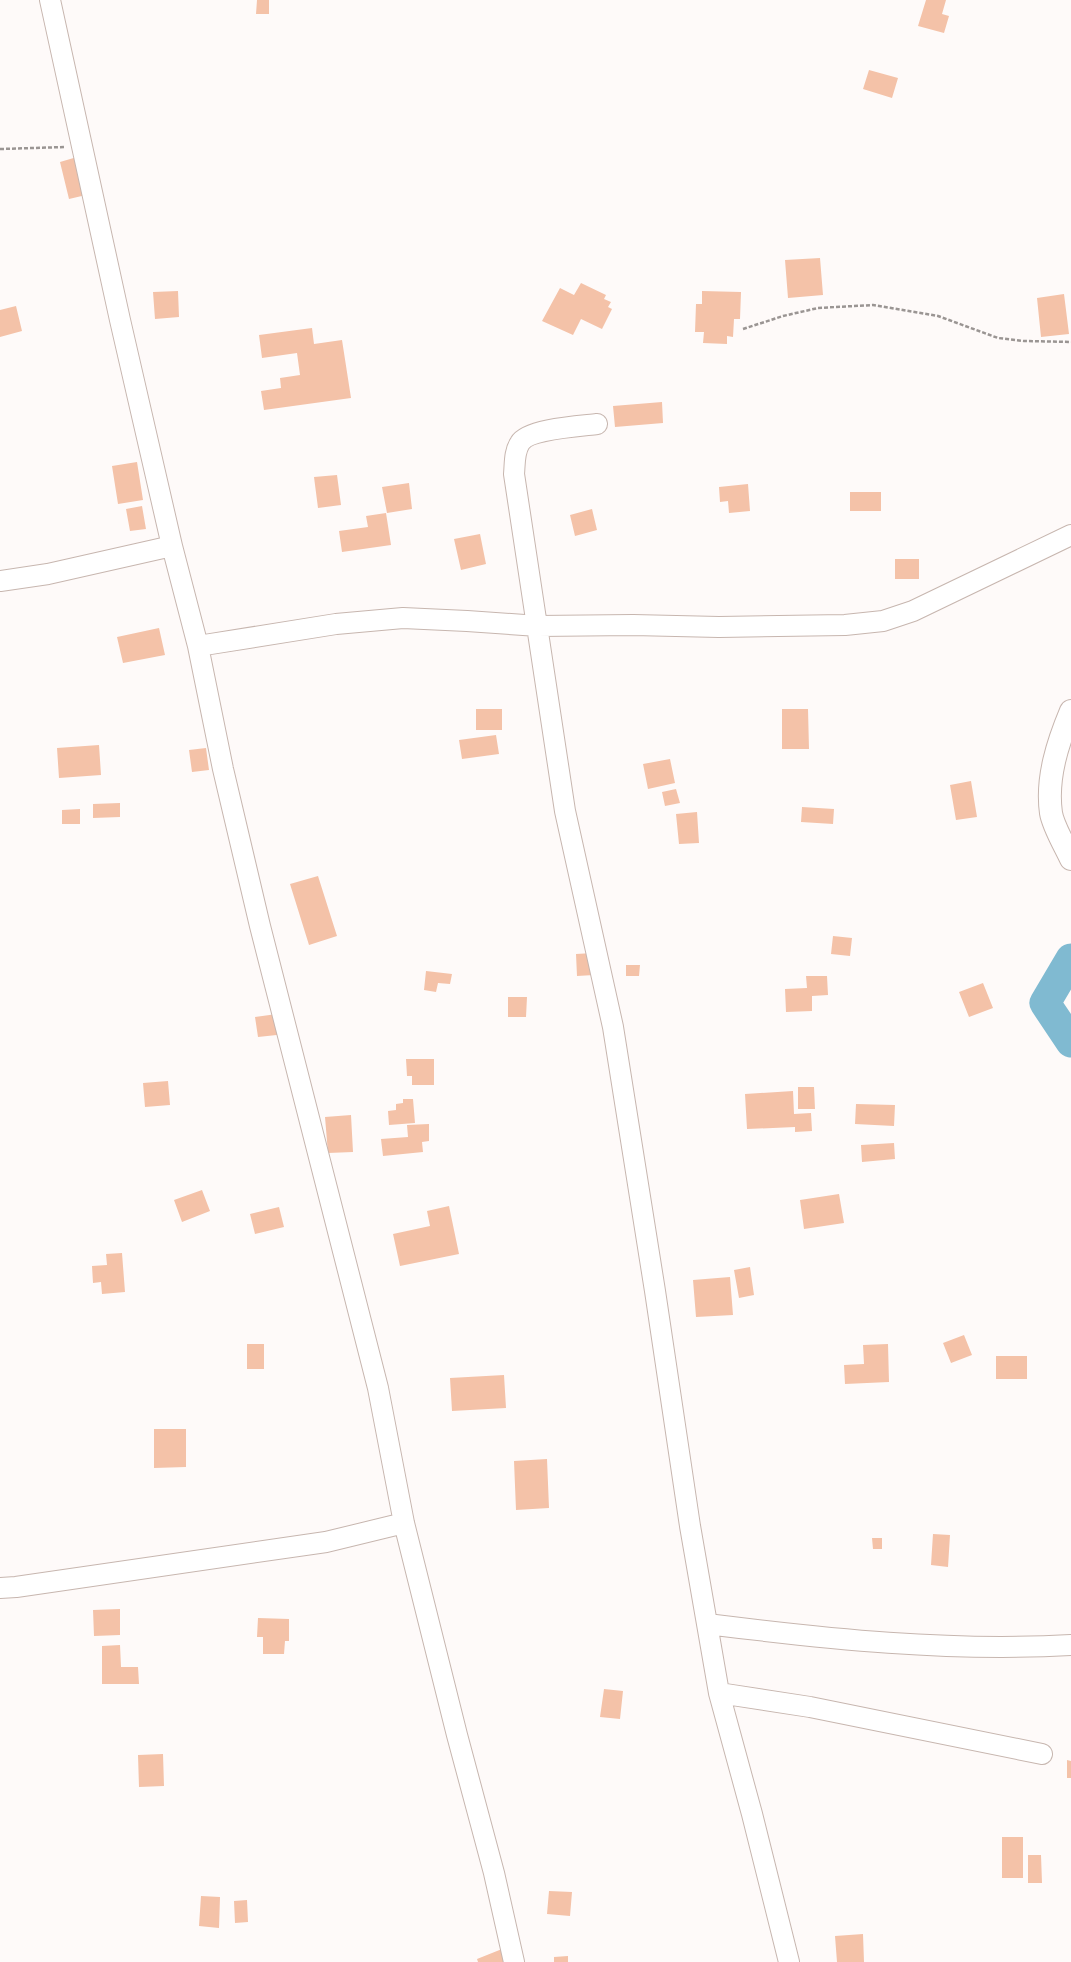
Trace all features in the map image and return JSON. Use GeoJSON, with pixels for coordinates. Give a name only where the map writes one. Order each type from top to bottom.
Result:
{"type":"FeatureCollection","features":[{"type":"Feature","properties":{"kind":"main road"},"geometry":{"type":"LineString","coordinates":[[1068,853],[1051,814],[1051,773],[1064,728],[1071,711]]}},
{"type":"Feature","properties":{"kind":"street"},"geometry":{"type":"LineString","coordinates":[[50,0],[81,147],[172,546],[198,646],[223,769],[260,926],[378,1388],[404,1523],[457,1735],[494,1873],[514,1962]]}},
{"type":"Feature","properties":{"kind":"street"},"geometry":{"type":"LineString","coordinates":[[597,424],[535,433],[520,442],[515,457],[514,474],[565,811],[612,1027],[656,1291],[690,1526],[719,1693],[752,1814],[789,1962]]}},
{"type":"Feature","properties":{"kind":"street"},"geometry":{"type":"LineString","coordinates":[[198,646],[336,624],[402,618],[538,626],[845,625],[884,621],[913,611],[1071,535]]}},
{"type":"Feature","properties":{"kind":"street"},"geometry":{"type":"LineString","coordinates":[[0,581],[48,574],[172,546]]}},
{"type":"Feature","properties":{"kind":"street"},"geometry":{"type":"LineString","coordinates":[[0,1588],[107,1575],[326,1542],[404,1523]]}},
{"type":"Feature","properties":{"kind":"street"},"geometry":{"type":"LineString","coordinates":[[707,1624],[810,1637],[930,1646],[1071,1645]]}},
{"type":"Feature","properties":{"kind":"street"},"geometry":{"type":"LineString","coordinates":[[719,1693],[810,1707],[1042,1754]]}},
{"type":"Feature","properties":{"kind":"path"},"geometry":{"type":"LineString","coordinates":[[0,149],[81,147]]}},
{"type":"Feature","properties":{"kind":"path"},"geometry":{"type":"LineString","coordinates":[[743,328],[783,316],[818,308],[873,305],[938,316],[998,338],[1024,341],[1071,342]]}},
{"type":"Feature","properties":{"kind":"building"},"geometry":{"type":"Polygon","coordinates":[[[257,0],[269,0],[269,14],[256,14],[257,0]]]}},
{"type":"Feature","properties":{"kind":"building"},"geometry":{"type":"Polygon","coordinates":[[[926,0],[946,0],[942,14],[949,16],[944,33],[918,26],[926,0]]]}},
{"type":"Feature","properties":{"kind":"building"},"geometry":{"type":"Polygon","coordinates":[[[869,70],[898,78],[892,98],[863,89],[869,70]]]}},
{"type":"Feature","properties":{"kind":"building"},"geometry":{"type":"Polygon","coordinates":[[[77,157],[86,195],[69,199],[60,162],[77,157]]]}},
{"type":"Feature","properties":{"kind":"building"},"geometry":{"type":"Polygon","coordinates":[[[820,258],[823,295],[788,298],[785,260],[820,258]]]}},
{"type":"Feature","properties":{"kind":"building"},"geometry":{"type":"Polygon","coordinates":[[[581,283],[606,295],[604,299],[611,302],[608,307],[612,309],[602,329],[581,319],[573,335],[542,321],[560,288],[574,295],[581,283]]]}},
{"type":"Feature","properties":{"kind":"building"},"geometry":{"type":"Polygon","coordinates":[[[178,291],[179,317],[155,319],[153,292],[178,291]]]}},
{"type":"Feature","properties":{"kind":"building"},"geometry":{"type":"Polygon","coordinates":[[[702,291],[741,292],[740,319],[734,319],[733,337],[727,336],[727,344],[703,343],[704,332],[695,332],[696,304],[702,304],[702,291]]]}},
{"type":"Feature","properties":{"kind":"building"},"geometry":{"type":"Polygon","coordinates":[[[1064,294],[1069,334],[1041,337],[1037,298],[1064,294]]]}},
{"type":"Feature","properties":{"kind":"building"},"geometry":{"type":"Polygon","coordinates":[[[16,306],[22,331],[0,337],[0,310],[16,306]]]}},
{"type":"Feature","properties":{"kind":"building"},"geometry":{"type":"Polygon","coordinates":[[[312,328],[314,344],[342,340],[351,398],[264,410],[261,391],[281,388],[280,378],[300,375],[297,353],[262,358],[259,335],[312,328]]]}},
{"type":"Feature","properties":{"kind":"building"},"geometry":{"type":"Polygon","coordinates":[[[662,402],[663,423],[615,427],[613,406],[662,402]]]}},
{"type":"Feature","properties":{"kind":"building"},"geometry":{"type":"Polygon","coordinates":[[[137,462],[143,500],[118,504],[112,466],[137,462]]]}},
{"type":"Feature","properties":{"kind":"building"},"geometry":{"type":"Polygon","coordinates":[[[337,475],[341,505],[318,508],[314,477],[337,475]]]}},
{"type":"Feature","properties":{"kind":"building"},"geometry":{"type":"Polygon","coordinates":[[[409,483],[412,509],[387,513],[382,487],[409,483]]]}},
{"type":"Feature","properties":{"kind":"building"},"geometry":{"type":"Polygon","coordinates":[[[748,484],[750,511],[729,513],[728,501],[720,502],[719,487],[748,484]]]}},
{"type":"Feature","properties":{"kind":"building"},"geometry":{"type":"Polygon","coordinates":[[[850,492],[881,492],[881,511],[850,511],[850,492]]]}},
{"type":"Feature","properties":{"kind":"building"},"geometry":{"type":"Polygon","coordinates":[[[142,506],[146,529],[130,531],[126,509],[142,506]]]}},
{"type":"Feature","properties":{"kind":"building"},"geometry":{"type":"Polygon","coordinates":[[[592,509],[597,530],[575,536],[570,515],[592,509]]]}},
{"type":"Feature","properties":{"kind":"building"},"geometry":{"type":"Polygon","coordinates":[[[386,513],[391,545],[342,552],[339,531],[368,527],[366,516],[386,513]]]}},
{"type":"Feature","properties":{"kind":"building"},"geometry":{"type":"Polygon","coordinates":[[[480,534],[486,564],[461,570],[454,539],[480,534]]]}},
{"type":"Feature","properties":{"kind":"building"},"geometry":{"type":"Polygon","coordinates":[[[895,559],[919,559],[919,579],[895,579],[895,559]]]}},
{"type":"Feature","properties":{"kind":"building"},"geometry":{"type":"Polygon","coordinates":[[[159,628],[165,655],[123,663],[117,637],[159,628]]]}},
{"type":"Feature","properties":{"kind":"building"},"geometry":{"type":"Polygon","coordinates":[[[476,709],[502,709],[502,730],[476,730],[476,709]]]}},
{"type":"Feature","properties":{"kind":"building"},"geometry":{"type":"Polygon","coordinates":[[[782,709],[808,709],[809,749],[782,749],[782,709]]]}},
{"type":"Feature","properties":{"kind":"building"},"geometry":{"type":"Polygon","coordinates":[[[496,735],[499,754],[462,759],[459,740],[496,735]]]}},
{"type":"Feature","properties":{"kind":"building"},"geometry":{"type":"Polygon","coordinates":[[[99,745],[101,775],[59,778],[57,748],[99,745]]]}},
{"type":"Feature","properties":{"kind":"building"},"geometry":{"type":"Polygon","coordinates":[[[206,748],[209,770],[192,772],[189,750],[206,748]]]}},
{"type":"Feature","properties":{"kind":"building"},"geometry":{"type":"Polygon","coordinates":[[[670,759],[675,783],[648,789],[643,764],[670,759]]]}},
{"type":"Feature","properties":{"kind":"building"},"geometry":{"type":"Polygon","coordinates":[[[971,781],[977,817],[956,820],[950,785],[971,781]]]}},
{"type":"Feature","properties":{"kind":"building"},"geometry":{"type":"Polygon","coordinates":[[[676,789],[680,803],[665,806],[662,792],[676,789]]]}},
{"type":"Feature","properties":{"kind":"building"},"geometry":{"type":"Polygon","coordinates":[[[120,803],[120,817],[93,818],[93,804],[120,803]]]}},
{"type":"Feature","properties":{"kind":"building"},"geometry":{"type":"Polygon","coordinates":[[[802,807],[834,809],[833,824],[801,822],[802,807]]]}},
{"type":"Feature","properties":{"kind":"building"},"geometry":{"type":"Polygon","coordinates":[[[80,809],[80,824],[62,824],[62,810],[80,809]]]}},
{"type":"Feature","properties":{"kind":"building"},"geometry":{"type":"Polygon","coordinates":[[[697,812],[699,843],[679,844],[676,814],[697,812]]]}},
{"type":"Feature","properties":{"kind":"building"},"geometry":{"type":"Polygon","coordinates":[[[318,876],[337,936],[309,945],[290,884],[318,876]]]}},
{"type":"Feature","properties":{"kind":"building"},"geometry":{"type":"Polygon","coordinates":[[[833,936],[852,938],[850,956],[831,954],[833,936]]]}},
{"type":"Feature","properties":{"kind":"building"},"geometry":{"type":"Polygon","coordinates":[[[593,953],[594,975],[577,976],[576,954],[593,953]]]}},
{"type":"Feature","properties":{"kind":"building"},"geometry":{"type":"Polygon","coordinates":[[[626,965],[640,965],[639,976],[626,976],[626,965]]]}},
{"type":"Feature","properties":{"kind":"building"},"geometry":{"type":"Polygon","coordinates":[[[426,971],[452,974],[450,984],[438,983],[436,992],[424,990],[426,971]]]}},
{"type":"Feature","properties":{"kind":"building"},"geometry":{"type":"Polygon","coordinates":[[[806,976],[827,976],[828,995],[812,996],[812,1011],[786,1012],[785,989],[807,988],[806,976]]]}},
{"type":"Feature","properties":{"kind":"building"},"geometry":{"type":"Polygon","coordinates":[[[983,983],[993,1008],[969,1017],[959,992],[983,983]]]}},
{"type":"Feature","properties":{"kind":"building"},"geometry":{"type":"Polygon","coordinates":[[[508,997],[527,997],[526,1017],[508,1017],[508,997]]]}},
{"type":"Feature","properties":{"kind":"building"},"geometry":{"type":"Polygon","coordinates":[[[284,1013],[286,1034],[258,1037],[255,1017],[284,1013]]]}},
{"type":"Feature","properties":{"kind":"building"},"geometry":{"type":"Polygon","coordinates":[[[406,1059],[434,1059],[434,1085],[412,1085],[412,1076],[407,1076],[406,1059]]]}},
{"type":"Feature","properties":{"kind":"building"},"geometry":{"type":"Polygon","coordinates":[[[168,1081],[170,1105],[145,1107],[143,1083],[168,1081]]]}},
{"type":"Feature","properties":{"kind":"building"},"geometry":{"type":"Polygon","coordinates":[[[798,1087],[814,1087],[815,1109],[798,1109],[798,1087]]]}},
{"type":"Feature","properties":{"kind":"building"},"geometry":{"type":"Polygon","coordinates":[[[793,1091],[794,1114],[811,1113],[812,1131],[795,1132],[795,1127],[747,1129],[745,1094],[793,1091]]]}},
{"type":"Feature","properties":{"kind":"building"},"geometry":{"type":"Polygon","coordinates":[[[403,1099],[413,1099],[415,1123],[389,1125],[388,1111],[396,1110],[396,1104],[403,1103],[403,1099]]]}},
{"type":"Feature","properties":{"kind":"building"},"geometry":{"type":"Polygon","coordinates":[[[856,1104],[895,1105],[894,1126],[855,1124],[856,1104]]]}},
{"type":"Feature","properties":{"kind":"building"},"geometry":{"type":"Polygon","coordinates":[[[351,1115],[353,1152],[328,1153],[325,1117],[351,1115]]]}},
{"type":"Feature","properties":{"kind":"building"},"geometry":{"type":"Polygon","coordinates":[[[429,1124],[429,1141],[422,1142],[423,1152],[383,1156],[381,1139],[408,1137],[407,1125],[429,1124]]]}},
{"type":"Feature","properties":{"kind":"building"},"geometry":{"type":"Polygon","coordinates":[[[894,1143],[895,1159],[862,1162],[861,1145],[894,1143]]]}},
{"type":"Feature","properties":{"kind":"building"},"geometry":{"type":"Polygon","coordinates":[[[202,1190],[210,1211],[182,1222],[174,1200],[202,1190]]]}},
{"type":"Feature","properties":{"kind":"building"},"geometry":{"type":"Polygon","coordinates":[[[839,1194],[844,1223],[804,1229],[800,1200],[839,1194]]]}},
{"type":"Feature","properties":{"kind":"building"},"geometry":{"type":"Polygon","coordinates":[[[449,1206],[459,1254],[400,1266],[393,1234],[430,1226],[427,1211],[449,1206]]]}},
{"type":"Feature","properties":{"kind":"building"},"geometry":{"type":"Polygon","coordinates":[[[279,1207],[284,1227],[255,1234],[250,1214],[279,1207]]]}},
{"type":"Feature","properties":{"kind":"building"},"geometry":{"type":"Polygon","coordinates":[[[122,1253],[125,1292],[102,1294],[101,1282],[93,1283],[92,1266],[107,1265],[106,1254],[122,1253]]]}},
{"type":"Feature","properties":{"kind":"building"},"geometry":{"type":"Polygon","coordinates":[[[750,1267],[754,1295],[739,1298],[734,1270],[750,1267]]]}},
{"type":"Feature","properties":{"kind":"building"},"geometry":{"type":"Polygon","coordinates":[[[730,1277],[733,1315],[696,1317],[693,1280],[730,1277]]]}},
{"type":"Feature","properties":{"kind":"building"},"geometry":{"type":"Polygon","coordinates":[[[964,1335],[972,1355],[951,1363],[943,1343],[964,1335]]]}},
{"type":"Feature","properties":{"kind":"building"},"geometry":{"type":"Polygon","coordinates":[[[247,1344],[264,1344],[264,1369],[247,1369],[247,1344]]]}},
{"type":"Feature","properties":{"kind":"building"},"geometry":{"type":"Polygon","coordinates":[[[888,1344],[889,1382],[845,1384],[844,1365],[864,1364],[863,1345],[888,1344]]]}},
{"type":"Feature","properties":{"kind":"building"},"geometry":{"type":"Polygon","coordinates":[[[996,1356],[1027,1356],[1027,1379],[996,1379],[996,1356]]]}},
{"type":"Feature","properties":{"kind":"building"},"geometry":{"type":"Polygon","coordinates":[[[504,1375],[506,1408],[452,1411],[450,1378],[504,1375]]]}},
{"type":"Feature","properties":{"kind":"building"},"geometry":{"type":"Polygon","coordinates":[[[154,1429],[186,1429],[186,1467],[154,1468],[154,1429]]]}},
{"type":"Feature","properties":{"kind":"building"},"geometry":{"type":"Polygon","coordinates":[[[547,1459],[549,1508],[516,1510],[514,1461],[547,1459]]]}},
{"type":"Feature","properties":{"kind":"building"},"geometry":{"type":"Polygon","coordinates":[[[933,1534],[950,1535],[948,1567],[931,1565],[933,1534]]]}},
{"type":"Feature","properties":{"kind":"building"},"geometry":{"type":"Polygon","coordinates":[[[872,1538],[882,1538],[882,1549],[873,1549],[872,1538]]]}},
{"type":"Feature","properties":{"kind":"building"},"geometry":{"type":"Polygon","coordinates":[[[120,1609],[120,1635],[94,1636],[93,1610],[120,1609]]]}},
{"type":"Feature","properties":{"kind":"building"},"geometry":{"type":"Polygon","coordinates":[[[258,1618],[289,1619],[289,1641],[285,1641],[284,1654],[263,1654],[263,1637],[257,1637],[258,1618]]]}},
{"type":"Feature","properties":{"kind":"building"},"geometry":{"type":"Polygon","coordinates":[[[120,1645],[121,1667],[138,1667],[139,1684],[102,1684],[102,1646],[120,1645]]]}},
{"type":"Feature","properties":{"kind":"building"},"geometry":{"type":"Polygon","coordinates":[[[604,1689],[623,1691],[620,1719],[600,1717],[604,1689]]]}},
{"type":"Feature","properties":{"kind":"building"},"geometry":{"type":"Polygon","coordinates":[[[163,1754],[164,1786],[139,1787],[138,1755],[163,1754]]]}},
{"type":"Feature","properties":{"kind":"building"},"geometry":{"type":"Polygon","coordinates":[[[1067,1760],[1071,1761],[1071,1778],[1067,1778],[1067,1760]]]}},
{"type":"Feature","properties":{"kind":"building"},"geometry":{"type":"Polygon","coordinates":[[[1002,1837],[1023,1837],[1023,1878],[1002,1878],[1002,1837]]]}},
{"type":"Feature","properties":{"kind":"building"},"geometry":{"type":"Polygon","coordinates":[[[1028,1855],[1041,1855],[1042,1883],[1028,1883],[1028,1855]]]}},
{"type":"Feature","properties":{"kind":"building"},"geometry":{"type":"Polygon","coordinates":[[[549,1891],[572,1892],[570,1916],[547,1914],[549,1891]]]}},
{"type":"Feature","properties":{"kind":"building"},"geometry":{"type":"Polygon","coordinates":[[[201,1896],[220,1897],[219,1928],[199,1926],[201,1896]]]}},
{"type":"Feature","properties":{"kind":"building"},"geometry":{"type":"Polygon","coordinates":[[[247,1900],[248,1922],[235,1923],[234,1901],[247,1900]]]}},
{"type":"Feature","properties":{"kind":"building"},"geometry":{"type":"Polygon","coordinates":[[[863,1934],[864,1962],[837,1962],[835,1936],[863,1934]]]}},
{"type":"Feature","properties":{"kind":"building"},"geometry":{"type":"Polygon","coordinates":[[[502,1949],[507,1962],[478,1962],[477,1959],[502,1949]]]}},
{"type":"Feature","properties":{"kind":"building"},"geometry":{"type":"Polygon","coordinates":[[[568,1956],[568,1962],[554,1962],[554,1957],[568,1956]]]}},
{"type":"Feature","properties":{"kind":"waterway"},"geometry":{"type":"LineString","coordinates":[[1071,959],[1045,1003],[1071,1042]]}}]}
